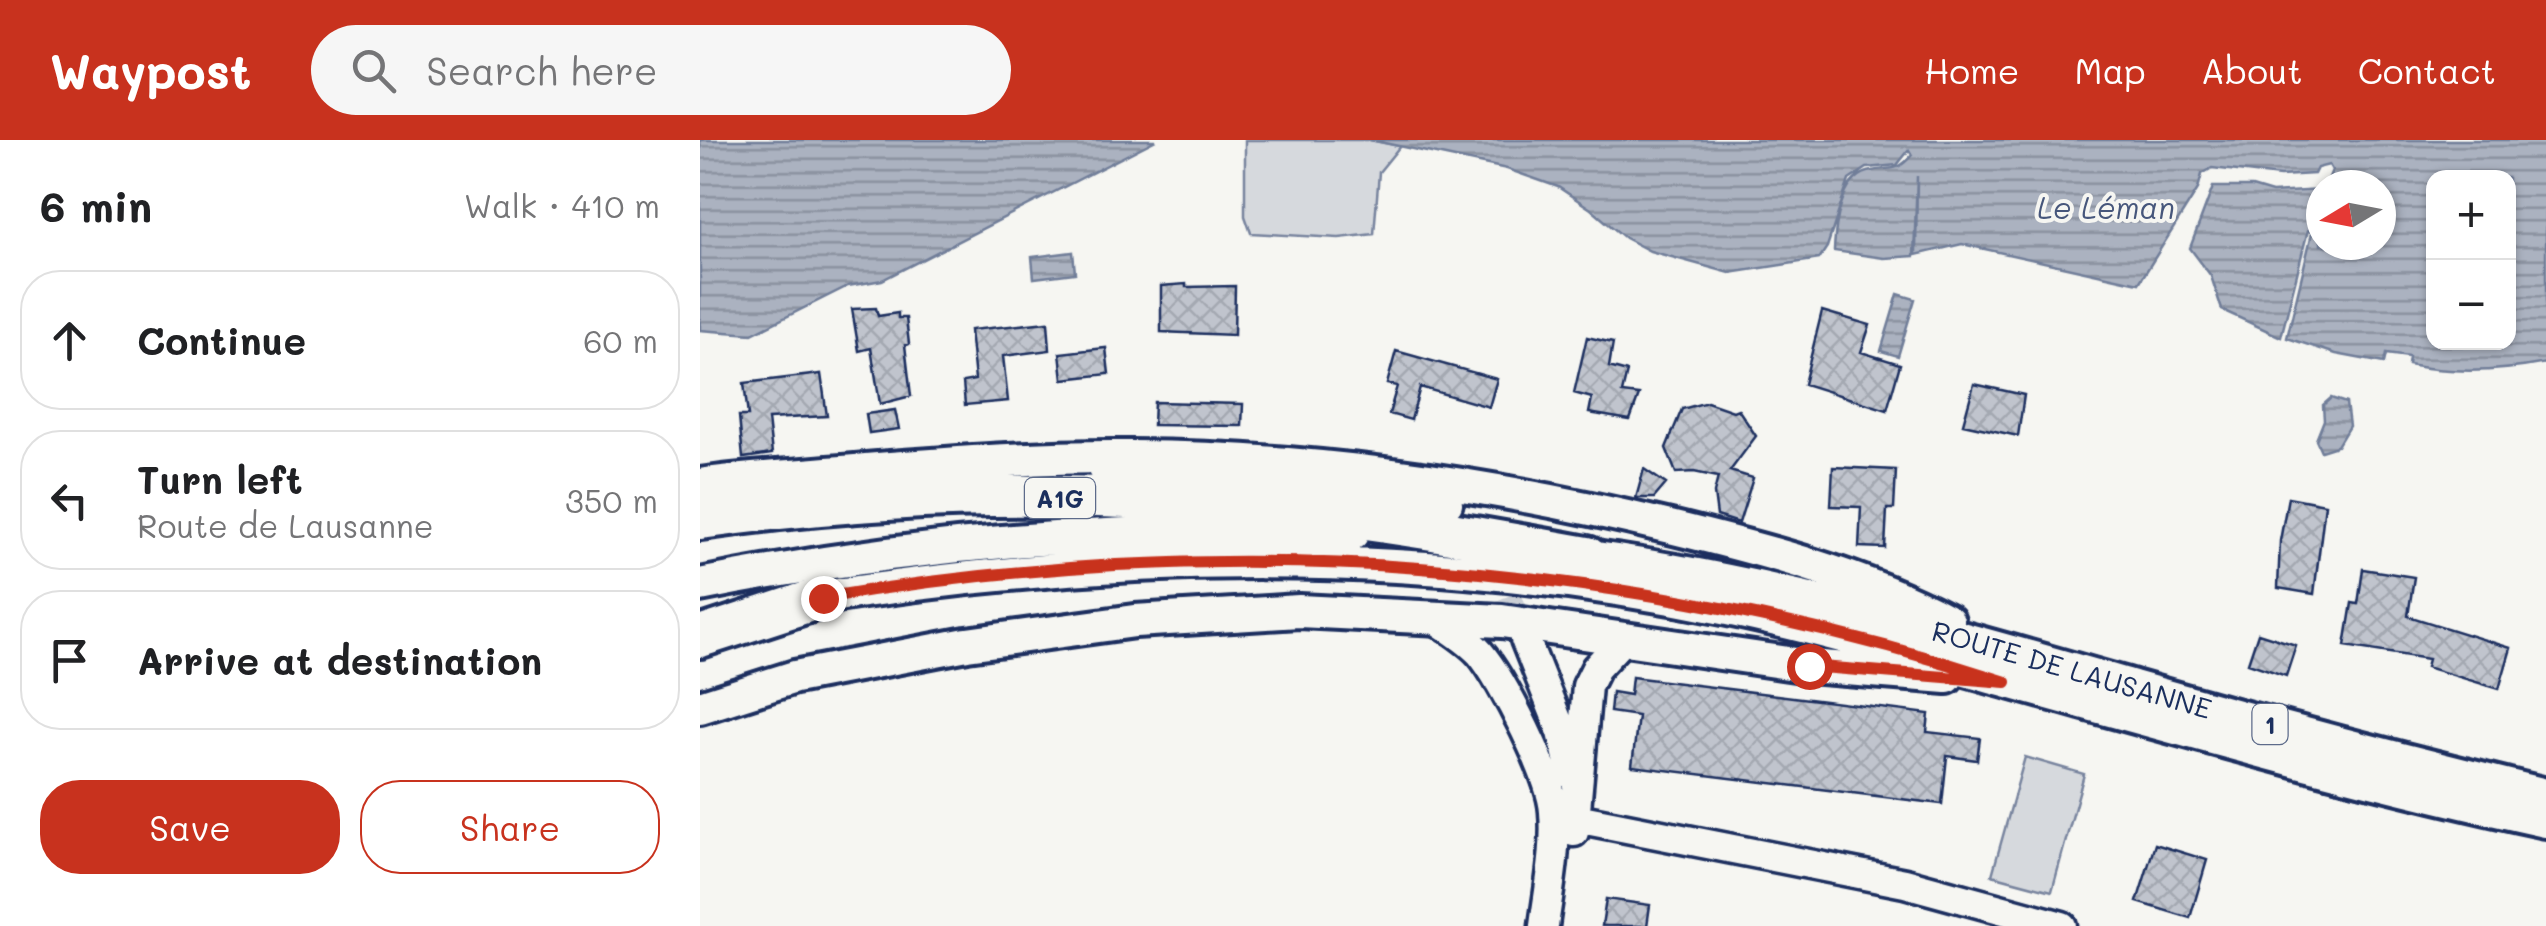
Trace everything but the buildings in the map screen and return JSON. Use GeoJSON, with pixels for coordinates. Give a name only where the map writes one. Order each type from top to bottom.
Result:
{"type":"FeatureCollection","features":[{"type":"Feature","properties":{"kind":"highway","name":"A1G"},"geometry":{"type":"LineString","coordinates":[[714,517],[870,502],[1039,498],[1208,503],[1392,525],[1587,557]]}},
{"type":"Feature","properties":{"kind":"highway"},"geometry":{"type":"LineString","coordinates":[[700,636],[823,598]]}},
{"type":"Feature","properties":{"kind":"main road"},"geometry":{"type":"LineString","coordinates":[[700,485],[1032,460],[1130,457],[1289,464],[1421,478],[1567,503],[1703,535],[1898,594],[1996,647]]}},
{"type":"Feature","properties":{"kind":"main road","name":"ROUTE DE LAUSANNE"},"geometry":{"type":"LineString","coordinates":[[700,585],[914,550],[1158,532],[1349,534],[1587,557],[1787,594],[2546,795]]}},
{"type":"Feature","properties":{"kind":"main road","name":"ROUTE DE LAUSANNE"},"geometry":{"type":"LineString","coordinates":[[700,618],[946,580],[1048,570],[1224,562],[1400,564],[1583,584],[1721,608],[1897,650],[2416,791],[2546,821]]}},
{"type":"Feature","properties":{"kind":"main road"},"geometry":{"type":"LineString","coordinates":[[700,708],[754,688],[821,672],[1067,629],[1257,612],[1502,621],[1809,666],[2006,682]]}},
{"type":"Feature","properties":{"kind":"street"},"geometry":{"type":"LineString","coordinates":[[1032,460],[1136,473],[1356,487],[1422,495],[1448,504]]}},
{"type":"Feature","properties":{"kind":"street"},"geometry":{"type":"LineString","coordinates":[[1431,616],[1467,640],[1488,665],[1550,790],[1555,842],[1544,926]]}},
{"type":"Feature","properties":{"kind":"street"},"geometry":{"type":"LineString","coordinates":[[1562,926],[1587,686],[1596,668],[1624,638]]}},
{"type":"Feature","properties":{"kind":"street"},"geometry":{"type":"LineString","coordinates":[[1525,639],[1562,732],[1576,809]]}},
{"type":"Feature","properties":{"kind":"street"},"geometry":{"type":"LineString","coordinates":[[1576,809],[1905,883],[2062,926]]}},
{"type":"Feature","properties":{"kind":"shaded area"},"geometry":{"type":"Polygon","coordinates":[[[1245,140],[1370,140],[1400,146],[1379,172],[1374,234],[1339,238],[1251,233],[1245,216],[1245,140]]]}},
{"type":"Feature","properties":{"kind":"shaded area"},"geometry":{"type":"Polygon","coordinates":[[[2025,757],[2084,774],[2052,891],[1992,875],[2025,757]]]}},
{"type":"Feature","properties":{"kind":"water"},"geometry":{"type":"Polygon","coordinates":[[[700,140],[1156,140],[882,280],[848,286],[752,334],[700,330],[700,140]]]}},
{"type":"Feature","properties":{"kind":"water","name":"Le Léman"},"geometry":{"type":"Polygon","coordinates":[[[1370,140],[2546,140],[2546,363],[2494,370],[2443,370],[2408,365],[2409,357],[2386,354],[2384,363],[2336,354],[2287,338],[2306,258],[2396,260],[2396,170],[2332,170],[2329,165],[2306,170],[2306,174],[2280,176],[2212,168],[2202,174],[2198,189],[2139,283],[1962,244],[1916,255],[1917,176],[1914,256],[1884,258],[1834,251],[1838,217],[1851,184],[1868,172],[1901,165],[1912,155],[1909,150],[1897,165],[1867,168],[1849,180],[1827,247],[1819,259],[1730,273],[1650,251],[1625,238],[1558,187],[1507,169],[1370,140]]]}},
{"type":"Feature","properties":{"kind":"water","name":"Le Léman"},"geometry":{"type":"Polygon","coordinates":[[[2213,187],[2252,187],[2272,193],[2306,191],[2306,238],[2281,337],[2222,310],[2211,276],[2190,248],[2213,187]]]}},
{"type":"Feature","properties":{"kind":"water"},"geometry":{"type":"Polygon","coordinates":[[[1073,252],[1075,273],[1034,278],[1032,257],[1073,252]]]}},
{"type":"Feature","properties":{"kind":"water"},"geometry":{"type":"Polygon","coordinates":[[[1898,294],[1915,299],[1898,356],[1881,351],[1898,294]]]}},
{"type":"Feature","properties":{"kind":"water"},"geometry":{"type":"Polygon","coordinates":[[[2331,398],[2346,403],[2349,426],[2337,446],[2321,451],[2316,440],[2324,420],[2323,405],[2331,398]]]}},
{"type":"Feature","properties":{"kind":"tunnel"},"geometry":{"type":"LineString","coordinates":[[1490,558],[1525,637]]}},
{"type":"Feature","properties":{"kind":"route"},"geometry":{"type":"LineString","coordinates":[[823,598],[1032,571],[1224,562],[1400,564],[1583,584],[1721,608],[1956,665],[2006,682],[1809,666]]}}]}
